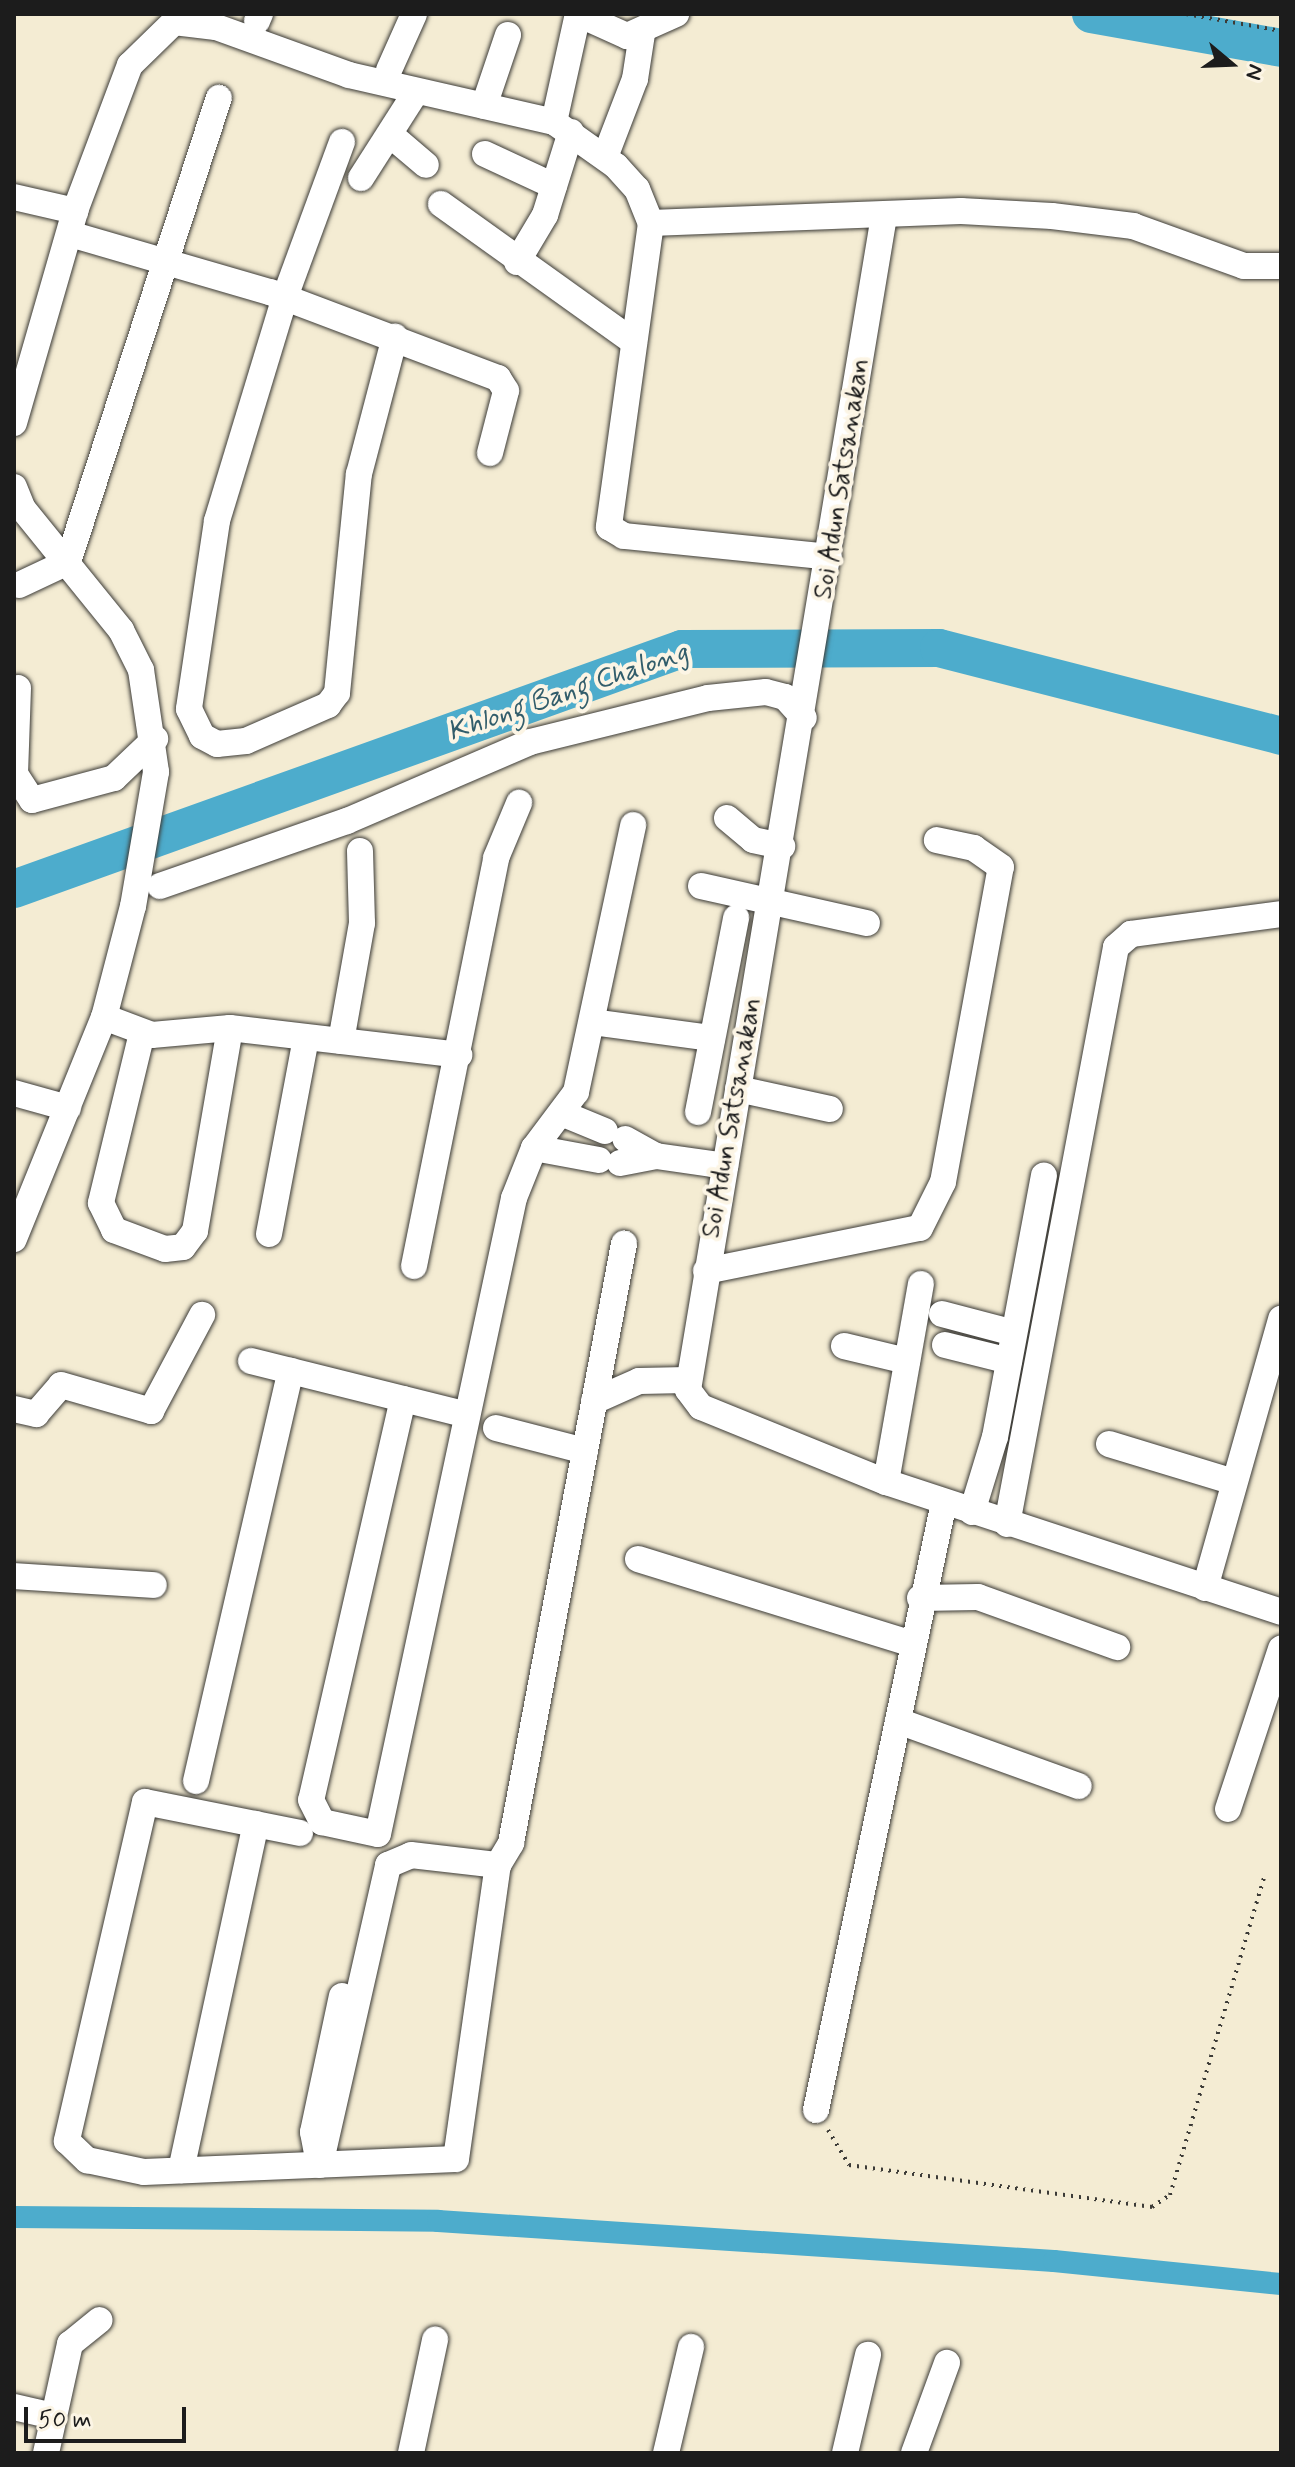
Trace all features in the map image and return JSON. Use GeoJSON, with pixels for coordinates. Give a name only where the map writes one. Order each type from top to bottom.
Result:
{"type":"FeatureCollection","features":[{"type":"Feature","properties":{"kind":"street"},"geometry":{"type":"LineString","coordinates":[[389,70],[414,14]]}},
{"type":"Feature","properties":{"kind":"street"},"geometry":{"type":"LineString","coordinates":[[517,262],[554,186],[578,14],[627,36],[642,34],[676,14]]}},
{"type":"Feature","properties":{"kind":"street"},"geometry":{"type":"LineString","coordinates":[[14,423],[72,223],[130,65],[174,22],[216,27],[416,92],[563,127],[605,157],[637,189],[651,223],[609,527],[614,533],[829,566]]}},
{"type":"Feature","properties":{"kind":"street"},"geometry":{"type":"LineString","coordinates":[[605,157],[635,79],[642,34]]}},
{"type":"Feature","properties":{"kind":"street"},"geometry":{"type":"LineString","coordinates":[[484,106],[508,35]]}},
{"type":"Feature","properties":{"kind":"street"},"geometry":{"type":"LineString","coordinates":[[361,178],[393,137],[416,92]]}},
{"type":"Feature","properties":{"kind":"street"},"geometry":{"type":"LineString","coordinates":[[19,585],[68,562],[219,98]]}},
{"type":"Feature","properties":{"kind":"street"},"geometry":{"type":"LineString","coordinates":[[393,137],[426,165]]}},
{"type":"Feature","properties":{"kind":"street"},"geometry":{"type":"LineString","coordinates":[[342,142],[285,297],[223,492],[193,645],[190,720],[217,744],[246,741],[328,705],[337,693],[359,474],[395,337]]}},
{"type":"Feature","properties":{"kind":"street"},"geometry":{"type":"LineString","coordinates":[[485,154],[554,186]]}},
{"type":"Feature","properties":{"kind":"street"},"geometry":{"type":"LineString","coordinates":[[14,197],[166,262],[285,297],[498,378],[506,391],[490,453]]}},
{"type":"Feature","properties":{"kind":"street"},"geometry":{"type":"LineString","coordinates":[[441,204],[517,262],[634,342]]}},
{"type":"Feature","properties":{"kind":"street"},"geometry":{"type":"LineString","coordinates":[[651,223],[961,211],[1079,219],[1133,226],[1244,266],[1281,266]]}},
{"type":"Feature","properties":{"kind":"street","name":"Soi Adun Satsanakan"},"geometry":{"type":"LineString","coordinates":[[687,1380],[805,715],[884,216]]}},
{"type":"Feature","properties":{"kind":"street"},"geometry":{"type":"LineString","coordinates":[[14,487],[24,529],[68,562],[121,630],[141,670],[155,739],[156,772],[125,942],[104,1017],[14,1239]]}},
{"type":"Feature","properties":{"kind":"street"},"geometry":{"type":"LineString","coordinates":[[18,688],[15,774],[32,800],[114,778],[155,739]]}},
{"type":"Feature","properties":{"kind":"street"},"geometry":{"type":"LineString","coordinates":[[160,886],[347,821],[530,742],[708,698],[766,692],[785,697],[805,715]]}},
{"type":"Feature","properties":{"kind":"street"},"geometry":{"type":"LineString","coordinates":[[414,1266],[459,1055],[496,858],[519,803]]}},
{"type":"Feature","properties":{"kind":"street"},"geometry":{"type":"LineString","coordinates":[[727,818],[753,840],[782,846]]}},
{"type":"Feature","properties":{"kind":"street"},"geometry":{"type":"LineString","coordinates":[[403,1399],[311,1800],[322,1822],[378,1834],[463,1414],[514,1198],[534,1148],[566,1115],[593,1022],[633,825]]}},
{"type":"Feature","properties":{"kind":"street"},"geometry":{"type":"LineString","coordinates":[[706,1271],[920,1228],[943,1182],[1001,867],[974,848],[937,840]]}},
{"type":"Feature","properties":{"kind":"street"},"geometry":{"type":"LineString","coordinates":[[341,1041],[362,923],[360,851]]}},
{"type":"Feature","properties":{"kind":"street"},"geometry":{"type":"LineString","coordinates":[[701,886],[771,905],[867,923]]}},
{"type":"Feature","properties":{"kind":"street"},"geometry":{"type":"LineString","coordinates":[[1007,1524],[1116,947],[1131,934],[1281,914]]}},
{"type":"Feature","properties":{"kind":"street"},"geometry":{"type":"LineString","coordinates":[[698,1112],[736,918]]}},
{"type":"Feature","properties":{"kind":"street"},"geometry":{"type":"LineString","coordinates":[[104,1017],[142,1033],[230,1028],[459,1055]]}},
{"type":"Feature","properties":{"kind":"street"},"geometry":{"type":"LineString","coordinates":[[593,1022],[712,1038]]}},
{"type":"Feature","properties":{"kind":"street"},"geometry":{"type":"LineString","coordinates":[[142,1033],[101,1203],[114,1230],[165,1249],[183,1247],[195,1231],[230,1028]]}},
{"type":"Feature","properties":{"kind":"street"},"geometry":{"type":"LineString","coordinates":[[269,1234],[306,1038]]}},
{"type":"Feature","properties":{"kind":"street"},"geometry":{"type":"LineString","coordinates":[[738,1089],[830,1109]]}},
{"type":"Feature","properties":{"kind":"street"},"geometry":{"type":"LineString","coordinates":[[14,1093],[68,1108]]}},
{"type":"Feature","properties":{"kind":"street"},"geometry":{"type":"LineString","coordinates":[[566,1115],[612,1148]]}},
{"type":"Feature","properties":{"kind":"street"},"geometry":{"type":"LineString","coordinates":[[534,1148],[612,1148],[725,1166]]}},
{"type":"Feature","properties":{"kind":"street"},"geometry":{"type":"LineString","coordinates":[[972,1512],[1009,1361],[1044,1176]]}},
{"type":"Feature","properties":{"kind":"street"},"geometry":{"type":"LineString","coordinates":[[300,1833],[145,1802],[67,2141],[87,2160],[181,2170],[456,2159],[498,1865],[511,1843],[624,1244]]}},
{"type":"Feature","properties":{"kind":"street"},"geometry":{"type":"LineString","coordinates":[[886,1482],[921,1284]]}},
{"type":"Feature","properties":{"kind":"street"},"geometry":{"type":"LineString","coordinates":[[942,1314],[1014,1333]]}},
{"type":"Feature","properties":{"kind":"street"},"geometry":{"type":"LineString","coordinates":[[14,1409],[36,1414],[61,1385],[151,1411],[202,1315]]}},
{"type":"Feature","properties":{"kind":"street"},"geometry":{"type":"LineString","coordinates":[[1205,1588],[1281,1319]]}},
{"type":"Feature","properties":{"kind":"street"},"geometry":{"type":"LineString","coordinates":[[945,1345],[1009,1361]]}},
{"type":"Feature","properties":{"kind":"street"},"geometry":{"type":"LineString","coordinates":[[844,1346],[907,1361]]}},
{"type":"Feature","properties":{"kind":"street"},"geometry":{"type":"LineString","coordinates":[[251,1361],[463,1414]]}},
{"type":"Feature","properties":{"kind":"street"},"geometry":{"type":"LineString","coordinates":[[196,1781],[291,1371]]}},
{"type":"Feature","properties":{"kind":"street"},"geometry":{"type":"LineString","coordinates":[[594,1401],[639,1381],[687,1380],[701,1407],[886,1482],[1281,1612]]}},
{"type":"Feature","properties":{"kind":"street"},"geometry":{"type":"LineString","coordinates":[[496,1428],[585,1451]]}},
{"type":"Feature","properties":{"kind":"street"},"geometry":{"type":"LineString","coordinates":[[1109,1444],[1234,1482]]}},
{"type":"Feature","properties":{"kind":"street"},"geometry":{"type":"LineString","coordinates":[[816,2110],[898,1721],[920,1598],[944,1502]]}},
{"type":"Feature","properties":{"kind":"street"},"geometry":{"type":"LineString","coordinates":[[638,1559],[912,1644]]}},
{"type":"Feature","properties":{"kind":"street"},"geometry":{"type":"LineString","coordinates":[[14,1576],[154,1585]]}},
{"type":"Feature","properties":{"kind":"street"},"geometry":{"type":"LineString","coordinates":[[920,1598],[978,1597],[1117,1647]]}},
{"type":"Feature","properties":{"kind":"street"},"geometry":{"type":"LineString","coordinates":[[1228,1809],[1281,1649]]}},
{"type":"Feature","properties":{"kind":"street"},"geometry":{"type":"LineString","coordinates":[[898,1721],[1079,1786]]}},
{"type":"Feature","properties":{"kind":"street"},"geometry":{"type":"LineString","coordinates":[[181,2170],[256,1824]]}},
{"type":"Feature","properties":{"kind":"street"},"geometry":{"type":"LineString","coordinates":[[320,2165],[388,1865],[411,1855],[498,1865]]}},
{"type":"Feature","properties":{"kind":"street"},"geometry":{"type":"LineString","coordinates":[[320,2165],[313,2132],[353,1945]]}},
{"type":"Feature","properties":{"kind":"street"},"geometry":{"type":"LineString","coordinates":[[46,2453],[70,2344],[100,2320]]}},
{"type":"Feature","properties":{"kind":"street"},"geometry":{"type":"LineString","coordinates":[[417,2451],[435,2340]]}},
{"type":"Feature","properties":{"kind":"street"},"geometry":{"type":"LineString","coordinates":[[666,2453],[691,2347]]}},
{"type":"Feature","properties":{"kind":"street"},"geometry":{"type":"LineString","coordinates":[[845,2453],[868,2355]]}},
{"type":"Feature","properties":{"kind":"street"},"geometry":{"type":"LineString","coordinates":[[914,2453],[947,2363]]}},
{"type":"Feature","properties":{"kind":"street"},"geometry":{"type":"LineString","coordinates":[[14,2407],[53,2416]]}},
{"type":"Feature","properties":{"kind":"path"},"geometry":{"type":"LineString","coordinates":[[1186,14],[1281,31]]}},
{"type":"Feature","properties":{"kind":"path"},"geometry":{"type":"LineString","coordinates":[[816,2110],[849,2165],[1152,2207],[1170,2195],[1264,1877]]}},
{"type":"Feature","properties":{"kind":"waterway"},"geometry":{"type":"LineString","coordinates":[[1091,14],[1281,48]]}},
{"type":"Feature","properties":{"kind":"waterway","name":"Khlong Bang Chalong"},"geometry":{"type":"LineString","coordinates":[[14,889],[682,649],[939,648],[1281,736]]}},
{"type":"Feature","properties":{"kind":"waterway"},"geometry":{"type":"LineString","coordinates":[[14,2217],[438,2221],[1054,2261],[1281,2284]]}}]}
